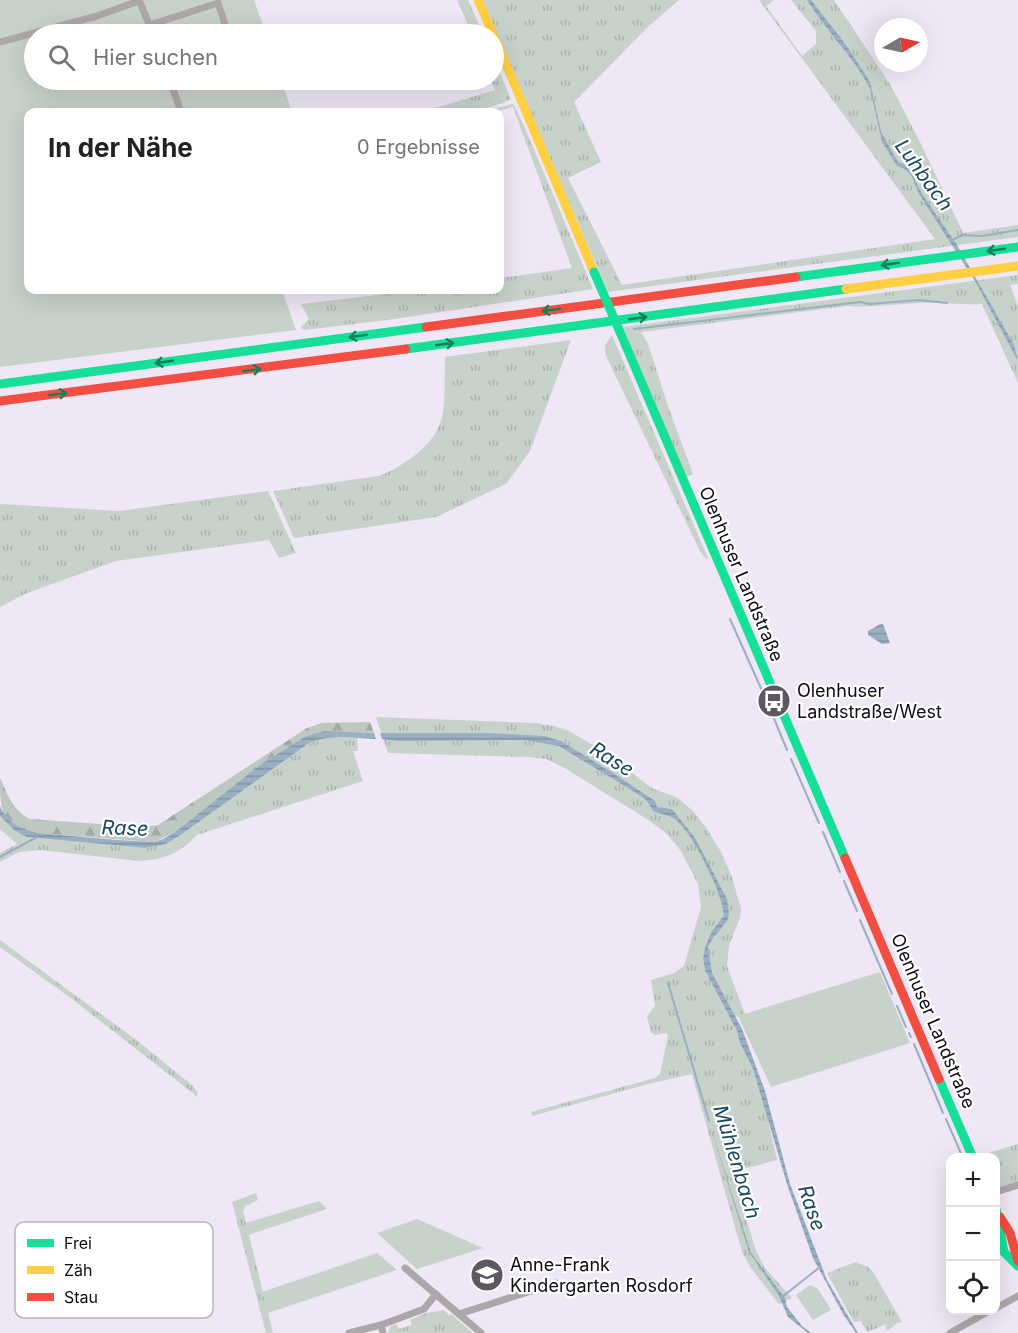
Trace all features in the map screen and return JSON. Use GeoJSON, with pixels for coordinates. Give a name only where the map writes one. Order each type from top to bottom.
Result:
{"type":"FeatureCollection","features":[{"type":"Feature","properties":{"kind":"main road","name":"Olenhuser Landstraße"},"geometry":{"type":"LineString","coordinates":[[478,0],[488,24]]}},
{"type":"Feature","properties":{"kind":"main road","name":"Olenhuser Landstraße"},"geometry":{"type":"LineString","coordinates":[[504,61],[971,1153]]}},
{"type":"Feature","properties":{"kind":"main road"},"geometry":{"type":"LineString","coordinates":[[0,384],[1018,247]]}},
{"type":"Feature","properties":{"kind":"main road"},"geometry":{"type":"LineString","coordinates":[[0,401],[282,366],[1018,266]]}},
{"type":"Feature","properties":{"kind":"main road"},"geometry":{"type":"LineString","coordinates":[[1000,1215],[1008,1228],[1018,1263]]}},
{"type":"Feature","properties":{"kind":"street"},"geometry":{"type":"LineString","coordinates":[[67,24],[139,1],[150,24]]}},
{"type":"Feature","properties":{"kind":"street"},"geometry":{"type":"LineString","coordinates":[[153,24],[218,3],[225,24]]}},
{"type":"Feature","properties":{"kind":"street"},"geometry":{"type":"LineString","coordinates":[[0,42],[24,36]]}},
{"type":"Feature","properties":{"kind":"street"},"geometry":{"type":"LineString","coordinates":[[173,90],[180,108]]}},
{"type":"Feature","properties":{"kind":"street"},"geometry":{"type":"LineString","coordinates":[[1000,1191],[1018,1185]]}},
{"type":"Feature","properties":{"kind":"street"},"geometry":{"type":"LineString","coordinates":[[405,1268],[481,1333]]}},
{"type":"Feature","properties":{"kind":"street"},"geometry":{"type":"LineString","coordinates":[[459,1314],[556,1283]]}},
{"type":"Feature","properties":{"kind":"street"},"geometry":{"type":"LineString","coordinates":[[349,1333],[424,1309],[436,1294]]}},
{"type":"Feature","properties":{"kind":"street"},"geometry":{"type":"LineString","coordinates":[[1000,1306],[1018,1296]]}},
{"type":"Feature","properties":{"kind":"street"},"geometry":{"type":"LineString","coordinates":[[950,1333],[984,1315]]}},
{"type":"Feature","properties":{"kind":"street"},"geometry":{"type":"LineString","coordinates":[[381,1324],[383,1333]]}},
{"type":"Feature","properties":{"kind":"green space"},"geometry":{"type":"Polygon","coordinates":[[[0,0],[254,0],[262,24],[24,24],[24,90],[284,90],[291,108],[24,108],[24,294],[283,294],[296,330],[0,367],[0,0]]]}},
{"type":"Feature","properties":{"kind":"green space"},"geometry":{"type":"Polygon","coordinates":[[[457,0],[468,0],[479,24],[468,24],[457,0]]]}},
{"type":"Feature","properties":{"kind":"green space"},"geometry":{"type":"Polygon","coordinates":[[[482,0],[679,0],[649,26],[574,102],[601,162],[568,178],[622,285],[935,239],[759,0],[774,0],[766,6],[802,56],[816,44],[816,31],[791,0],[834,0],[874,60],[874,72],[882,72],[890,84],[963,233],[1018,225],[1018,237],[608,292],[504,51],[504,24],[492,24],[482,0]]]}},
{"type":"Feature","properties":{"kind":"green space"},"geometry":{"type":"Polygon","coordinates":[[[504,83],[511,99],[490,108],[435,108],[495,90],[504,90],[504,83]]]}},
{"type":"Feature","properties":{"kind":"green space"},"geometry":{"type":"Polygon","coordinates":[[[514,105],[593,289],[395,319],[305,330],[300,328],[309,319],[301,304],[385,294],[504,294],[504,277],[572,268],[513,107],[498,108],[514,105]]]}},
{"type":"Feature","properties":{"kind":"green space"},"geometry":{"type":"Polygon","coordinates":[[[1018,275],[1018,284],[1010,285],[1018,307],[1018,383],[982,304],[927,303],[848,306],[641,332],[648,344],[693,474],[686,477],[623,327],[1018,275]]]}},
{"type":"Feature","properties":{"kind":"green space"},"geometry":{"type":"Polygon","coordinates":[[[612,335],[708,558],[706,559],[700,551],[606,356],[605,345],[612,335]]]}},
{"type":"Feature","properties":{"kind":"green space"},"geometry":{"type":"Polygon","coordinates":[[[571,340],[530,451],[506,484],[436,517],[294,538],[273,491],[379,476],[398,467],[426,446],[442,418],[445,357],[571,340]]]}},
{"type":"Feature","properties":{"kind":"green space"},"geometry":{"type":"Polygon","coordinates":[[[268,491],[296,553],[279,558],[269,540],[116,561],[27,593],[0,607],[0,504],[119,511],[268,491]]]}},
{"type":"Feature","properties":{"kind":"green space"},"geometry":{"type":"Polygon","coordinates":[[[376,717],[535,723],[569,731],[600,749],[652,788],[678,798],[694,812],[707,829],[732,877],[741,909],[740,918],[729,945],[727,966],[745,1014],[735,1017],[715,984],[708,965],[708,947],[729,915],[724,915],[712,931],[705,947],[703,958],[705,970],[737,1031],[740,1043],[753,1069],[762,1095],[777,1160],[732,1172],[755,1248],[764,1267],[792,1298],[779,1304],[751,1268],[742,1252],[692,1074],[532,1116],[531,1112],[655,1078],[660,1074],[668,1036],[667,1033],[655,1035],[651,1032],[647,1017],[655,1006],[651,980],[674,973],[684,966],[701,907],[698,884],[681,851],[667,834],[650,821],[563,767],[546,759],[388,753],[376,717]]]}},
{"type":"Feature","properties":{"kind":"green space"},"geometry":{"type":"Polygon","coordinates":[[[370,722],[374,733],[324,731],[306,736],[261,764],[175,832],[154,842],[38,833],[16,826],[5,815],[2,808],[0,778],[15,807],[30,819],[142,827],[158,825],[307,728],[322,723],[370,722]]]}},
{"type":"Feature","properties":{"kind":"green space"},"geometry":{"type":"Polygon","coordinates":[[[330,737],[357,738],[358,751],[353,751],[363,781],[197,835],[178,851],[156,859],[139,861],[40,850],[19,852],[0,862],[0,853],[17,844],[0,829],[0,816],[15,831],[27,837],[145,848],[166,844],[309,743],[330,737]]]}},
{"type":"Feature","properties":{"kind":"green space"},"geometry":{"type":"Polygon","coordinates":[[[0,940],[139,1042],[193,1086],[198,1093],[196,1097],[72,999],[0,947],[0,940]]]}},
{"type":"Feature","properties":{"kind":"green space"},"geometry":{"type":"Polygon","coordinates":[[[880,972],[910,1043],[771,1087],[738,1016],[880,972]]]}},
{"type":"Feature","properties":{"kind":"green space"},"geometry":{"type":"Polygon","coordinates":[[[1018,1144],[1018,1182],[1000,1187],[1000,1153],[989,1153],[1018,1144]]]}},
{"type":"Feature","properties":{"kind":"green space"},"geometry":{"type":"Polygon","coordinates":[[[256,1193],[258,1200],[245,1206],[243,1211],[273,1333],[266,1333],[232,1202],[256,1193]]]}},
{"type":"Feature","properties":{"kind":"green space"},"geometry":{"type":"Polygon","coordinates":[[[319,1201],[327,1209],[248,1235],[246,1223],[319,1201]]]}},
{"type":"Feature","properties":{"kind":"green space"},"geometry":{"type":"Polygon","coordinates":[[[417,1219],[483,1248],[417,1269],[377,1233],[417,1219]]]}},
{"type":"Feature","properties":{"kind":"green space"},"geometry":{"type":"Polygon","coordinates":[[[377,1253],[397,1270],[268,1313],[262,1292],[377,1253]]]}},
{"type":"Feature","properties":{"kind":"green space"},"geometry":{"type":"Polygon","coordinates":[[[856,1262],[873,1272],[902,1322],[897,1323],[888,1331],[885,1328],[887,1324],[867,1332],[861,1321],[854,1322],[827,1273],[856,1262]]]}},
{"type":"Feature","properties":{"kind":"green space"},"geometry":{"type":"Polygon","coordinates":[[[810,1285],[818,1289],[831,1310],[813,1320],[796,1295],[810,1285]]]}},
{"type":"Feature","properties":{"kind":"green space"},"geometry":{"type":"Polygon","coordinates":[[[444,1310],[473,1333],[388,1333],[391,1326],[396,1324],[398,1329],[412,1325],[410,1320],[426,1313],[444,1310]]]}},
{"type":"Feature","properties":{"kind":"water"},"geometry":{"type":"Polygon","coordinates":[[[807,0],[811,0],[846,45],[870,82],[881,132],[898,162],[904,164],[912,174],[922,194],[957,245],[1014,345],[1018,361],[975,281],[919,194],[911,175],[905,169],[897,166],[882,142],[870,88],[863,76],[807,0]]]}},
{"type":"Feature","properties":{"kind":"water"},"geometry":{"type":"Polygon","coordinates":[[[883,624],[890,643],[882,644],[868,635],[868,631],[883,624]]]}},
{"type":"Feature","properties":{"kind":"water"},"geometry":{"type":"Polygon","coordinates":[[[324,731],[374,733],[376,739],[333,738],[309,743],[166,844],[145,848],[27,837],[15,831],[0,816],[0,806],[15,824],[38,833],[154,842],[175,832],[261,764],[306,736],[324,731]]]}},
{"type":"Feature","properties":{"kind":"water"},"geometry":{"type":"Polygon","coordinates":[[[380,733],[489,733],[544,736],[561,741],[613,773],[655,801],[657,807],[672,809],[695,838],[727,899],[729,915],[727,921],[708,947],[712,973],[742,1029],[765,1091],[790,1184],[827,1280],[858,1333],[843,1314],[813,1258],[787,1184],[753,1069],[740,1043],[737,1031],[705,970],[703,958],[705,947],[712,931],[724,915],[718,892],[706,864],[682,826],[675,819],[653,811],[641,796],[559,746],[524,740],[398,741],[382,739],[380,733]]]}},
{"type":"Feature","properties":{"kind":"water"},"geometry":{"type":"Polygon","coordinates":[[[708,1119],[751,1253],[785,1298],[787,1307],[802,1326],[811,1333],[788,1317],[778,1294],[749,1252],[708,1119]]]}},
{"type":"Feature","properties":{"kind":"waterway"},"geometry":{"type":"LineString","coordinates":[[951,238],[952,240],[963,235],[982,236],[1018,230]]}},
{"type":"Feature","properties":{"kind":"waterway"},"geometry":{"type":"LineString","coordinates":[[634,329],[860,302],[869,304],[919,300],[947,303]]}},
{"type":"Feature","properties":{"kind":"waterway"},"geometry":{"type":"LineString","coordinates":[[730,619],[764,695]]}},
{"type":"Feature","properties":{"kind":"waterway"},"geometry":{"type":"LineString","coordinates":[[768,704],[787,750]]}},
{"type":"Feature","properties":{"kind":"waterway"},"geometry":{"type":"LineString","coordinates":[[791,759],[819,823]]}},
{"type":"Feature","properties":{"kind":"waterway"},"geometry":{"type":"LineString","coordinates":[[823,832],[840,872]]}},
{"type":"Feature","properties":{"kind":"waterway"},"geometry":{"type":"LineString","coordinates":[[0,857],[37,837]]}},
{"type":"Feature","properties":{"kind":"waterway"},"geometry":{"type":"LineString","coordinates":[[844,881],[857,911]]}},
{"type":"Feature","properties":{"kind":"waterway"},"geometry":{"type":"LineString","coordinates":[[860,920],[892,994]]}},
{"type":"Feature","properties":{"kind":"waterway","name":"Mühlenbach"},"geometry":{"type":"LineString","coordinates":[[668,983],[709,1121]]}},
{"type":"Feature","properties":{"kind":"waterway"},"geometry":{"type":"LineString","coordinates":[[897,1006],[906,1027]]}},
{"type":"Feature","properties":{"kind":"waterway"},"geometry":{"type":"LineString","coordinates":[[909,1033],[911,1037]]}},
{"type":"Feature","properties":{"kind":"waterway"},"geometry":{"type":"LineString","coordinates":[[914,1044],[943,1113]]}},
{"type":"Feature","properties":{"kind":"waterway"},"geometry":{"type":"LineString","coordinates":[[946,1119],[961,1153]]}},
{"type":"Feature","properties":{"kind":"waterway"},"geometry":{"type":"LineString","coordinates":[[782,1297],[820,1267]]}},
{"type":"Feature","properties":{"kind":"traffic: fast"},"geometry":{"type":"LineString","coordinates":[[796,277],[1018,247]]}},
{"type":"Feature","properties":{"kind":"traffic: fast"},"geometry":{"type":"LineString","coordinates":[[594,272],[626,346]]}},
{"type":"Feature","properties":{"kind":"traffic: fast"},"geometry":{"type":"LineString","coordinates":[[406,349],[846,289]]}},
{"type":"Feature","properties":{"kind":"traffic: fast"},"geometry":{"type":"LineString","coordinates":[[0,384],[426,327]]}},
{"type":"Feature","properties":{"kind":"traffic: fast"},"geometry":{"type":"LineString","coordinates":[[626,346],[845,858]]}},
{"type":"Feature","properties":{"kind":"traffic: fast"},"geometry":{"type":"LineString","coordinates":[[939,1079],[971,1153]]}},
{"type":"Feature","properties":{"kind":"traffic: fast"},"geometry":{"type":"LineString","coordinates":[[1000,1230],[1004,1252],[1018,1266]]}},
{"type":"Feature","properties":{"kind":"traffic: slow"},"geometry":{"type":"LineString","coordinates":[[478,0],[489,24]]}},
{"type":"Feature","properties":{"kind":"traffic: slow"},"geometry":{"type":"LineString","coordinates":[[504,60],[594,272]]}},
{"type":"Feature","properties":{"kind":"traffic: slow"},"geometry":{"type":"LineString","coordinates":[[846,289],[1018,266]]}},
{"type":"Feature","properties":{"kind":"traffic: jam"},"geometry":{"type":"LineString","coordinates":[[426,327],[796,277]]}},
{"type":"Feature","properties":{"kind":"traffic: jam"},"geometry":{"type":"LineString","coordinates":[[0,401],[406,349]]}},
{"type":"Feature","properties":{"kind":"traffic: jam"},"geometry":{"type":"LineString","coordinates":[[845,858],[939,1079]]}},
{"type":"Feature","properties":{"kind":"traffic: jam"},"geometry":{"type":"LineString","coordinates":[[1000,1217],[1010,1233],[1018,1261]]}},
{"type":"Feature","properties":{"kind":"place","name":"Olenhuser Landstraße/West"},"geometry":{"type":"Point","coordinates":[774,701]}},
{"type":"Feature","properties":{"kind":"place","name":"Anne-Frank Kindergarten Rosdorf"},"geometry":{"type":"Point","coordinates":[487,1275]}},
{"type":"Feature","properties":{"kind":"water label","name":"Luhbach"},"geometry":{"type":"Point","coordinates":[924,175]}},
{"type":"Feature","properties":{"kind":"water label","name":"Rase"},"geometry":{"type":"Point","coordinates":[612,759]}},
{"type":"Feature","properties":{"kind":"water label","name":"Rase"},"geometry":{"type":"Point","coordinates":[125,828]}},
{"type":"Feature","properties":{"kind":"water label","name":"Rase"},"geometry":{"type":"Point","coordinates":[812,1208]}}]}
